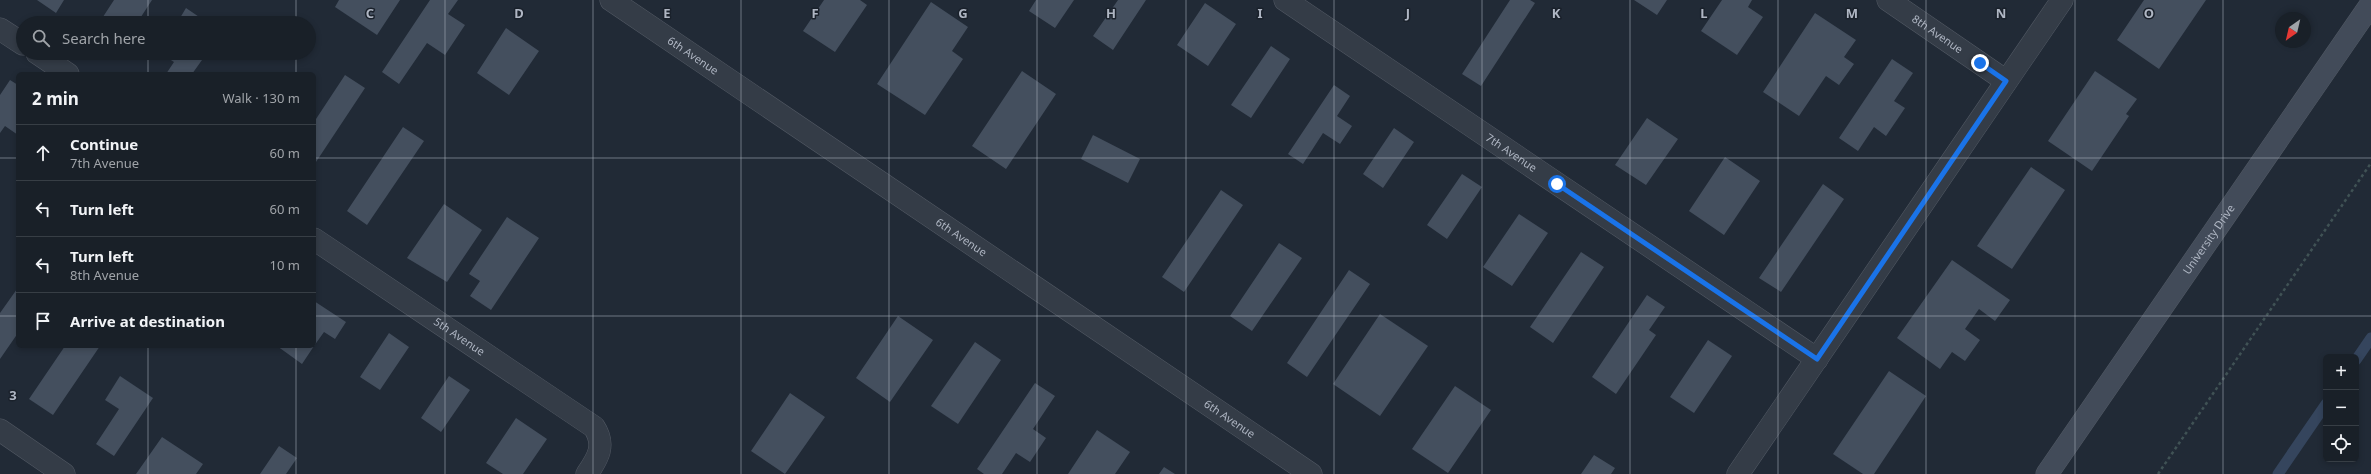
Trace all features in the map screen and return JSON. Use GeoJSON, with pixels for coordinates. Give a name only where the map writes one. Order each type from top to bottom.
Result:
{"type":"FeatureCollection","features":[{"type":"Feature","properties":{"kind":"main road","name":"University Drive"},"geometry":{"type":"LineString","coordinates":[[2047,474],[2371,4]]}},
{"type":"Feature","properties":{"kind":"street","name":"6th Avenue"},"geometry":{"type":"LineString","coordinates":[[611,0],[1312,474]]}},
{"type":"Feature","properties":{"kind":"street","name":"7th Avenue"},"geometry":{"type":"LineString","coordinates":[[1284,0],[1817,359]]}},
{"type":"Feature","properties":{"kind":"street","name":"8th Avenue"},"geometry":{"type":"LineString","coordinates":[[1888,0],[2006,81]]}},
{"type":"Feature","properties":{"kind":"street"},"geometry":{"type":"LineString","coordinates":[[1738,474],[2062,0]]}},
{"type":"Feature","properties":{"kind":"street"},"geometry":{"type":"LineString","coordinates":[[0,28],[16,39]]}},
{"type":"Feature","properties":{"kind":"street"},"geometry":{"type":"LineString","coordinates":[[47,60],[65,72]]}},
{"type":"Feature","properties":{"kind":"street","name":"5th Avenue"},"geometry":{"type":"LineString","coordinates":[[316,240],[583,418],[601,437],[600,450],[586,474]]}},
{"type":"Feature","properties":{"kind":"street"},"geometry":{"type":"LineString","coordinates":[[0,430],[64,474]]}},
{"type":"Feature","properties":{"kind":"path"},"geometry":{"type":"LineString","coordinates":[[2158,474],[2371,163]]}},
{"type":"Feature","properties":{"kind":"building"},"geometry":{"type":"Polygon","coordinates":[[[37,0],[64,0],[56,13],[37,0]]]}},
{"type":"Feature","properties":{"kind":"building"},"geometry":{"type":"Polygon","coordinates":[[[114,0],[152,0],[142,16],[104,16],[114,0]]]}},
{"type":"Feature","properties":{"kind":"building"},"geometry":{"type":"Polygon","coordinates":[[[339,0],[400,0],[377,35],[335,7],[339,0]]]}},
{"type":"Feature","properties":{"kind":"building"},"geometry":{"type":"Polygon","coordinates":[[[430,0],[458,0],[448,14],[465,25],[445,55],[427,43],[399,84],[382,72],[430,0]]]}},
{"type":"Feature","properties":{"kind":"building"},"geometry":{"type":"Polygon","coordinates":[[[824,0],[860,0],[867,5],[835,52],[803,31],[824,0]]]}},
{"type":"Feature","properties":{"kind":"building"},"geometry":{"type":"Polygon","coordinates":[[[1036,0],[1074,0],[1055,28],[1029,11],[1036,0]]]}},
{"type":"Feature","properties":{"kind":"building"},"geometry":{"type":"Polygon","coordinates":[[[1118,0],[1146,0],[1113,50],[1093,36],[1118,0]]]}},
{"type":"Feature","properties":{"kind":"building"},"geometry":{"type":"Polygon","coordinates":[[[1510,0],[1530,0],[1535,3],[1481,86],[1462,74],[1510,0]]]}},
{"type":"Feature","properties":{"kind":"building"},"geometry":{"type":"Polygon","coordinates":[[[1634,0],[1667,0],[1657,15],[1634,0]]]}},
{"type":"Feature","properties":{"kind":"building"},"geometry":{"type":"Polygon","coordinates":[[[1722,0],[1752,0],[1748,7],[1763,17],[1737,55],[1701,31],[1722,0]]]}},
{"type":"Feature","properties":{"kind":"building"},"geometry":{"type":"Polygon","coordinates":[[[2144,0],[2206,0],[2159,69],[2117,40],[2144,0]]]}},
{"type":"Feature","properties":{"kind":"building"},"geometry":{"type":"Polygon","coordinates":[[[931,2],[968,27],[952,51],[963,59],[925,115],[877,84],[931,2]]]}},
{"type":"Feature","properties":{"kind":"building"},"geometry":{"type":"Polygon","coordinates":[[[1205,3],[1236,24],[1208,66],[1177,45],[1205,3]]]}},
{"type":"Feature","properties":{"kind":"building"},"geometry":{"type":"Polygon","coordinates":[[[186,8],[198,16],[181,16],[186,8]]]}},
{"type":"Feature","properties":{"kind":"building"},"geometry":{"type":"Polygon","coordinates":[[[1815,13],[1856,40],[1844,57],[1854,64],[1839,85],[1826,76],[1799,116],[1763,92],[1815,13]]]}},
{"type":"Feature","properties":{"kind":"building"},"geometry":{"type":"Polygon","coordinates":[[[506,28],[539,51],[509,95],[477,73],[506,28]]]}},
{"type":"Feature","properties":{"kind":"building"},"geometry":{"type":"Polygon","coordinates":[[[1271,46],[1290,59],[1251,118],[1231,105],[1271,46]]]}},
{"type":"Feature","properties":{"kind":"building"},"geometry":{"type":"Polygon","coordinates":[[[1892,59],[1913,73],[1894,101],[1905,108],[1886,136],[1874,127],[1858,151],[1839,138],[1892,59]]]}},
{"type":"Feature","properties":{"kind":"building"},"geometry":{"type":"Polygon","coordinates":[[[171,60],[202,60],[193,72],[167,72],[174,62],[171,60]]]}},
{"type":"Feature","properties":{"kind":"building"},"geometry":{"type":"Polygon","coordinates":[[[1022,71],[1056,94],[1006,169],[972,146],[1022,71]]]}},
{"type":"Feature","properties":{"kind":"building"},"geometry":{"type":"Polygon","coordinates":[[[2095,71],[2137,99],[2126,114],[2129,116],[2092,171],[2048,141],[2095,71]]]}},
{"type":"Feature","properties":{"kind":"building"},"geometry":{"type":"Polygon","coordinates":[[[345,75],[365,88],[316,162],[316,119],[345,75]]]}},
{"type":"Feature","properties":{"kind":"building"},"geometry":{"type":"Polygon","coordinates":[[[10,80],[16,84],[16,134],[5,126],[0,133],[0,95],[10,80]]]}},
{"type":"Feature","properties":{"kind":"building"},"geometry":{"type":"Polygon","coordinates":[[[1334,85],[1350,96],[1337,116],[1352,126],[1340,144],[1323,133],[1303,164],[1288,154],[1334,85]]]}},
{"type":"Feature","properties":{"kind":"building"},"geometry":{"type":"Polygon","coordinates":[[[1647,118],[1678,139],[1646,185],[1615,165],[1647,118]]]}},
{"type":"Feature","properties":{"kind":"building"},"geometry":{"type":"Polygon","coordinates":[[[403,127],[424,141],[367,225],[347,211],[403,127]]]}},
{"type":"Feature","properties":{"kind":"building"},"geometry":{"type":"Polygon","coordinates":[[[1394,128],[1414,142],[1383,188],[1363,174],[1394,128]]]}},
{"type":"Feature","properties":{"kind":"building"},"geometry":{"type":"Polygon","coordinates":[[[1093,135],[1140,159],[1128,183],[1081,159],[1093,135]]]}},
{"type":"Feature","properties":{"kind":"building"},"geometry":{"type":"Polygon","coordinates":[[[1725,157],[1760,181],[1724,235],[1689,211],[1725,157]]]}},
{"type":"Feature","properties":{"kind":"building"},"geometry":{"type":"Polygon","coordinates":[[[2031,167],[2065,190],[2012,269],[1977,246],[2031,167]]]}},
{"type":"Feature","properties":{"kind":"building"},"geometry":{"type":"Polygon","coordinates":[[[1462,174],[1482,187],[1447,239],[1427,225],[1462,174]]]}},
{"type":"Feature","properties":{"kind":"building"},"geometry":{"type":"Polygon","coordinates":[[[1823,184],[1844,199],[1781,292],[1759,278],[1823,184]]]}},
{"type":"Feature","properties":{"kind":"building"},"geometry":{"type":"Polygon","coordinates":[[[1221,190],[1243,205],[1184,292],[1162,277],[1221,190]]]}},
{"type":"Feature","properties":{"kind":"building"},"geometry":{"type":"Polygon","coordinates":[[[444,204],[482,230],[447,282],[407,258],[444,204]]]}},
{"type":"Feature","properties":{"kind":"building"},"geometry":{"type":"Polygon","coordinates":[[[1519,214],[1548,233],[1512,286],[1483,267],[1519,214]]]}},
{"type":"Feature","properties":{"kind":"building"},"geometry":{"type":"Polygon","coordinates":[[[507,217],[539,238],[491,310],[470,296],[480,281],[469,274],[507,217]]]}},
{"type":"Feature","properties":{"kind":"building"},"geometry":{"type":"Polygon","coordinates":[[[1279,243],[1302,258],[1252,331],[1230,316],[1279,243]]]}},
{"type":"Feature","properties":{"kind":"building"},"geometry":{"type":"Polygon","coordinates":[[[1581,252],[1604,267],[1553,343],[1530,327],[1581,252]]]}},
{"type":"Feature","properties":{"kind":"building"},"geometry":{"type":"Polygon","coordinates":[[[1952,260],[2010,300],[1995,321],[1979,309],[1965,329],[1980,340],[1965,361],[1952,352],[1940,369],[1897,338],[1952,260]]]}},
{"type":"Feature","properties":{"kind":"building"},"geometry":{"type":"Polygon","coordinates":[[[1349,270],[1370,284],[1307,377],[1287,363],[1349,270]]]}},
{"type":"Feature","properties":{"kind":"building"},"geometry":{"type":"Polygon","coordinates":[[[16,290],[16,336],[0,359],[0,313],[16,290]]]}},
{"type":"Feature","properties":{"kind":"building"},"geometry":{"type":"Polygon","coordinates":[[[1647,295],[1665,307],[1649,330],[1656,335],[1616,394],[1592,377],[1647,295]]]}},
{"type":"Feature","properties":{"kind":"building"},"geometry":{"type":"Polygon","coordinates":[[[316,302],[346,322],[335,339],[324,332],[316,343],[316,302]]]}},
{"type":"Feature","properties":{"kind":"building"},"geometry":{"type":"Polygon","coordinates":[[[1380,314],[1428,346],[1380,416],[1333,384],[1380,314]]]}},
{"type":"Feature","properties":{"kind":"building"},"geometry":{"type":"Polygon","coordinates":[[[898,316],[933,340],[890,402],[856,378],[898,316]]]}},
{"type":"Feature","properties":{"kind":"building"},"geometry":{"type":"Polygon","coordinates":[[[389,333],[409,347],[380,390],[360,377],[389,333]]]}},
{"type":"Feature","properties":{"kind":"building"},"geometry":{"type":"Polygon","coordinates":[[[1708,340],[1732,356],[1694,413],[1670,397],[1708,340]]]}},
{"type":"Feature","properties":{"kind":"building"},"geometry":{"type":"Polygon","coordinates":[[[975,342],[1001,360],[958,424],[931,406],[975,342]]]}},
{"type":"Feature","properties":{"kind":"building"},"geometry":{"type":"Polygon","coordinates":[[[64,348],[99,348],[53,415],[29,399],[64,348]]]}},
{"type":"Feature","properties":{"kind":"building"},"geometry":{"type":"Polygon","coordinates":[[[280,348],[313,348],[302,364],[280,348]]]}},
{"type":"Feature","properties":{"kind":"building"},"geometry":{"type":"Polygon","coordinates":[[[1889,371],[1926,396],[1874,474],[1863,474],[1833,454],[1889,371]]]}},
{"type":"Feature","properties":{"kind":"building"},"geometry":{"type":"Polygon","coordinates":[[[120,376],[153,398],[114,456],[96,444],[119,409],[105,400],[120,376]]]}},
{"type":"Feature","properties":{"kind":"building"},"geometry":{"type":"Polygon","coordinates":[[[449,376],[470,390],[441,432],[421,418],[449,376]]]}},
{"type":"Feature","properties":{"kind":"building"},"geometry":{"type":"Polygon","coordinates":[[[1035,383],[1055,396],[1033,429],[1046,438],[1030,462],[1016,453],[1002,474],[984,474],[977,469],[1035,383]]]}},
{"type":"Feature","properties":{"kind":"building"},"geometry":{"type":"Polygon","coordinates":[[[1455,386],[1491,410],[1448,473],[1412,449],[1455,386]]]}},
{"type":"Feature","properties":{"kind":"building"},"geometry":{"type":"Polygon","coordinates":[[[790,393],[825,417],[785,474],[751,451],[790,393]]]}},
{"type":"Feature","properties":{"kind":"building"},"geometry":{"type":"Polygon","coordinates":[[[516,418],[547,439],[523,474],[503,474],[486,463],[516,418]]]}},
{"type":"Feature","properties":{"kind":"building"},"geometry":{"type":"Polygon","coordinates":[[[1097,430],[1130,452],[1115,474],[1068,474],[1097,430]]]}},
{"type":"Feature","properties":{"kind":"building"},"geometry":{"type":"Polygon","coordinates":[[[162,437],[203,464],[196,474],[136,474],[162,437]]]}},
{"type":"Feature","properties":{"kind":"building"},"geometry":{"type":"Polygon","coordinates":[[[279,446],[297,458],[286,474],[260,474],[279,446]]]}},
{"type":"Feature","properties":{"kind":"building"},"geometry":{"type":"Polygon","coordinates":[[[1594,455],[1615,468],[1611,474],[1581,474],[1594,455]]]}},
{"type":"Feature","properties":{"kind":"building"},"geometry":{"type":"Polygon","coordinates":[[[1164,467],[1175,474],[1159,474],[1164,467]]]}},
{"type":"Feature","properties":{"kind":"waterway"},"geometry":{"type":"LineString","coordinates":[[2359,356],[2371,338]]}},
{"type":"Feature","properties":{"kind":"waterway"},"geometry":{"type":"LineString","coordinates":[[2278,474],[2323,408]]}},
{"type":"Feature","properties":{"kind":"route"},"geometry":{"type":"LineString","coordinates":[[1557,184],[1817,359],[2006,81],[1980,63]]}}]}
